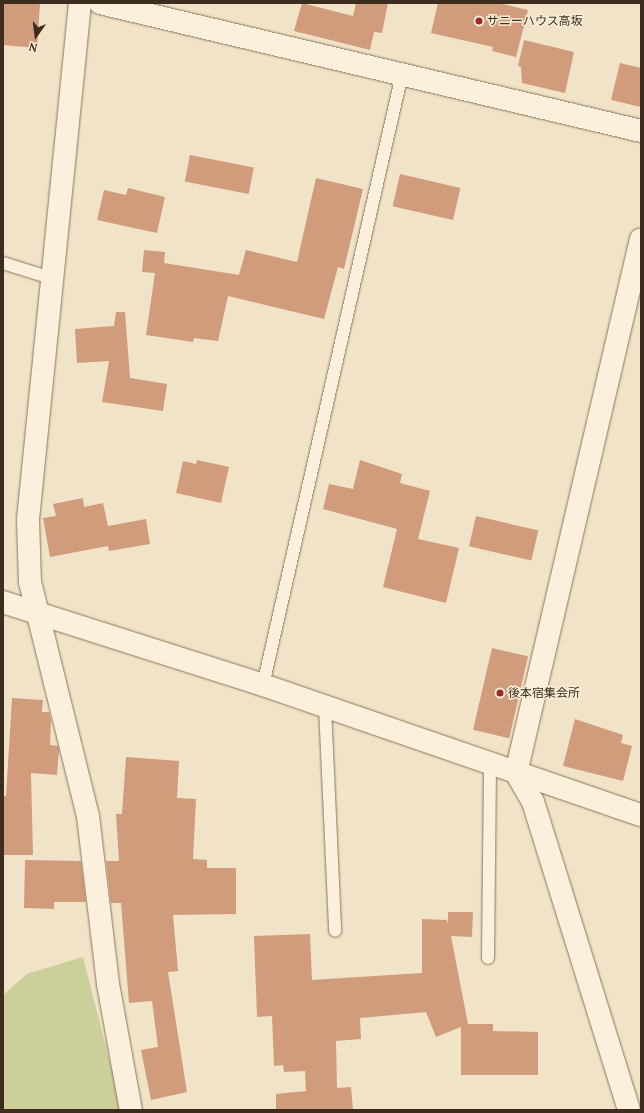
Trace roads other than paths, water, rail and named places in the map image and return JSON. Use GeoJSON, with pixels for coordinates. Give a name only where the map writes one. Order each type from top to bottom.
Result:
{"type":"FeatureCollection","features":[{"type":"Feature","properties":{"kind":"street"},"geometry":{"type":"LineString","coordinates":[[80,3],[51,278],[28,519],[30,582],[39,612],[88,816],[108,984],[132,1110]]}},
{"type":"Feature","properties":{"kind":"street"},"geometry":{"type":"LineString","coordinates":[[100,3],[641,131]]}},
{"type":"Feature","properties":{"kind":"street"},"geometry":{"type":"LineString","coordinates":[[629,1110],[533,802],[516,773],[641,239]]}},
{"type":"Feature","properties":{"kind":"street"},"geometry":{"type":"LineString","coordinates":[[3,602],[39,612],[263,685],[641,815]]}},
{"type":"Feature","properties":{"kind":"lane"},"geometry":{"type":"LineString","coordinates":[[263,685],[402,74]]}},
{"type":"Feature","properties":{"kind":"lane"},"geometry":{"type":"LineString","coordinates":[[3,263],[51,278]]}},
{"type":"Feature","properties":{"kind":"lane"},"geometry":{"type":"LineString","coordinates":[[325,707],[335,931]]}},
{"type":"Feature","properties":{"kind":"lane"},"geometry":{"type":"LineString","coordinates":[[488,958],[490,764]]}},
{"type":"Feature","properties":{"kind":"place","name":"サニーハウス高坂"},"geometry":{"type":"Point","coordinates":[479,21]}},
{"type":"Feature","properties":{"kind":"place","name":"後本宿集会所"},"geometry":{"type":"Point","coordinates":[500,693]}}]}
